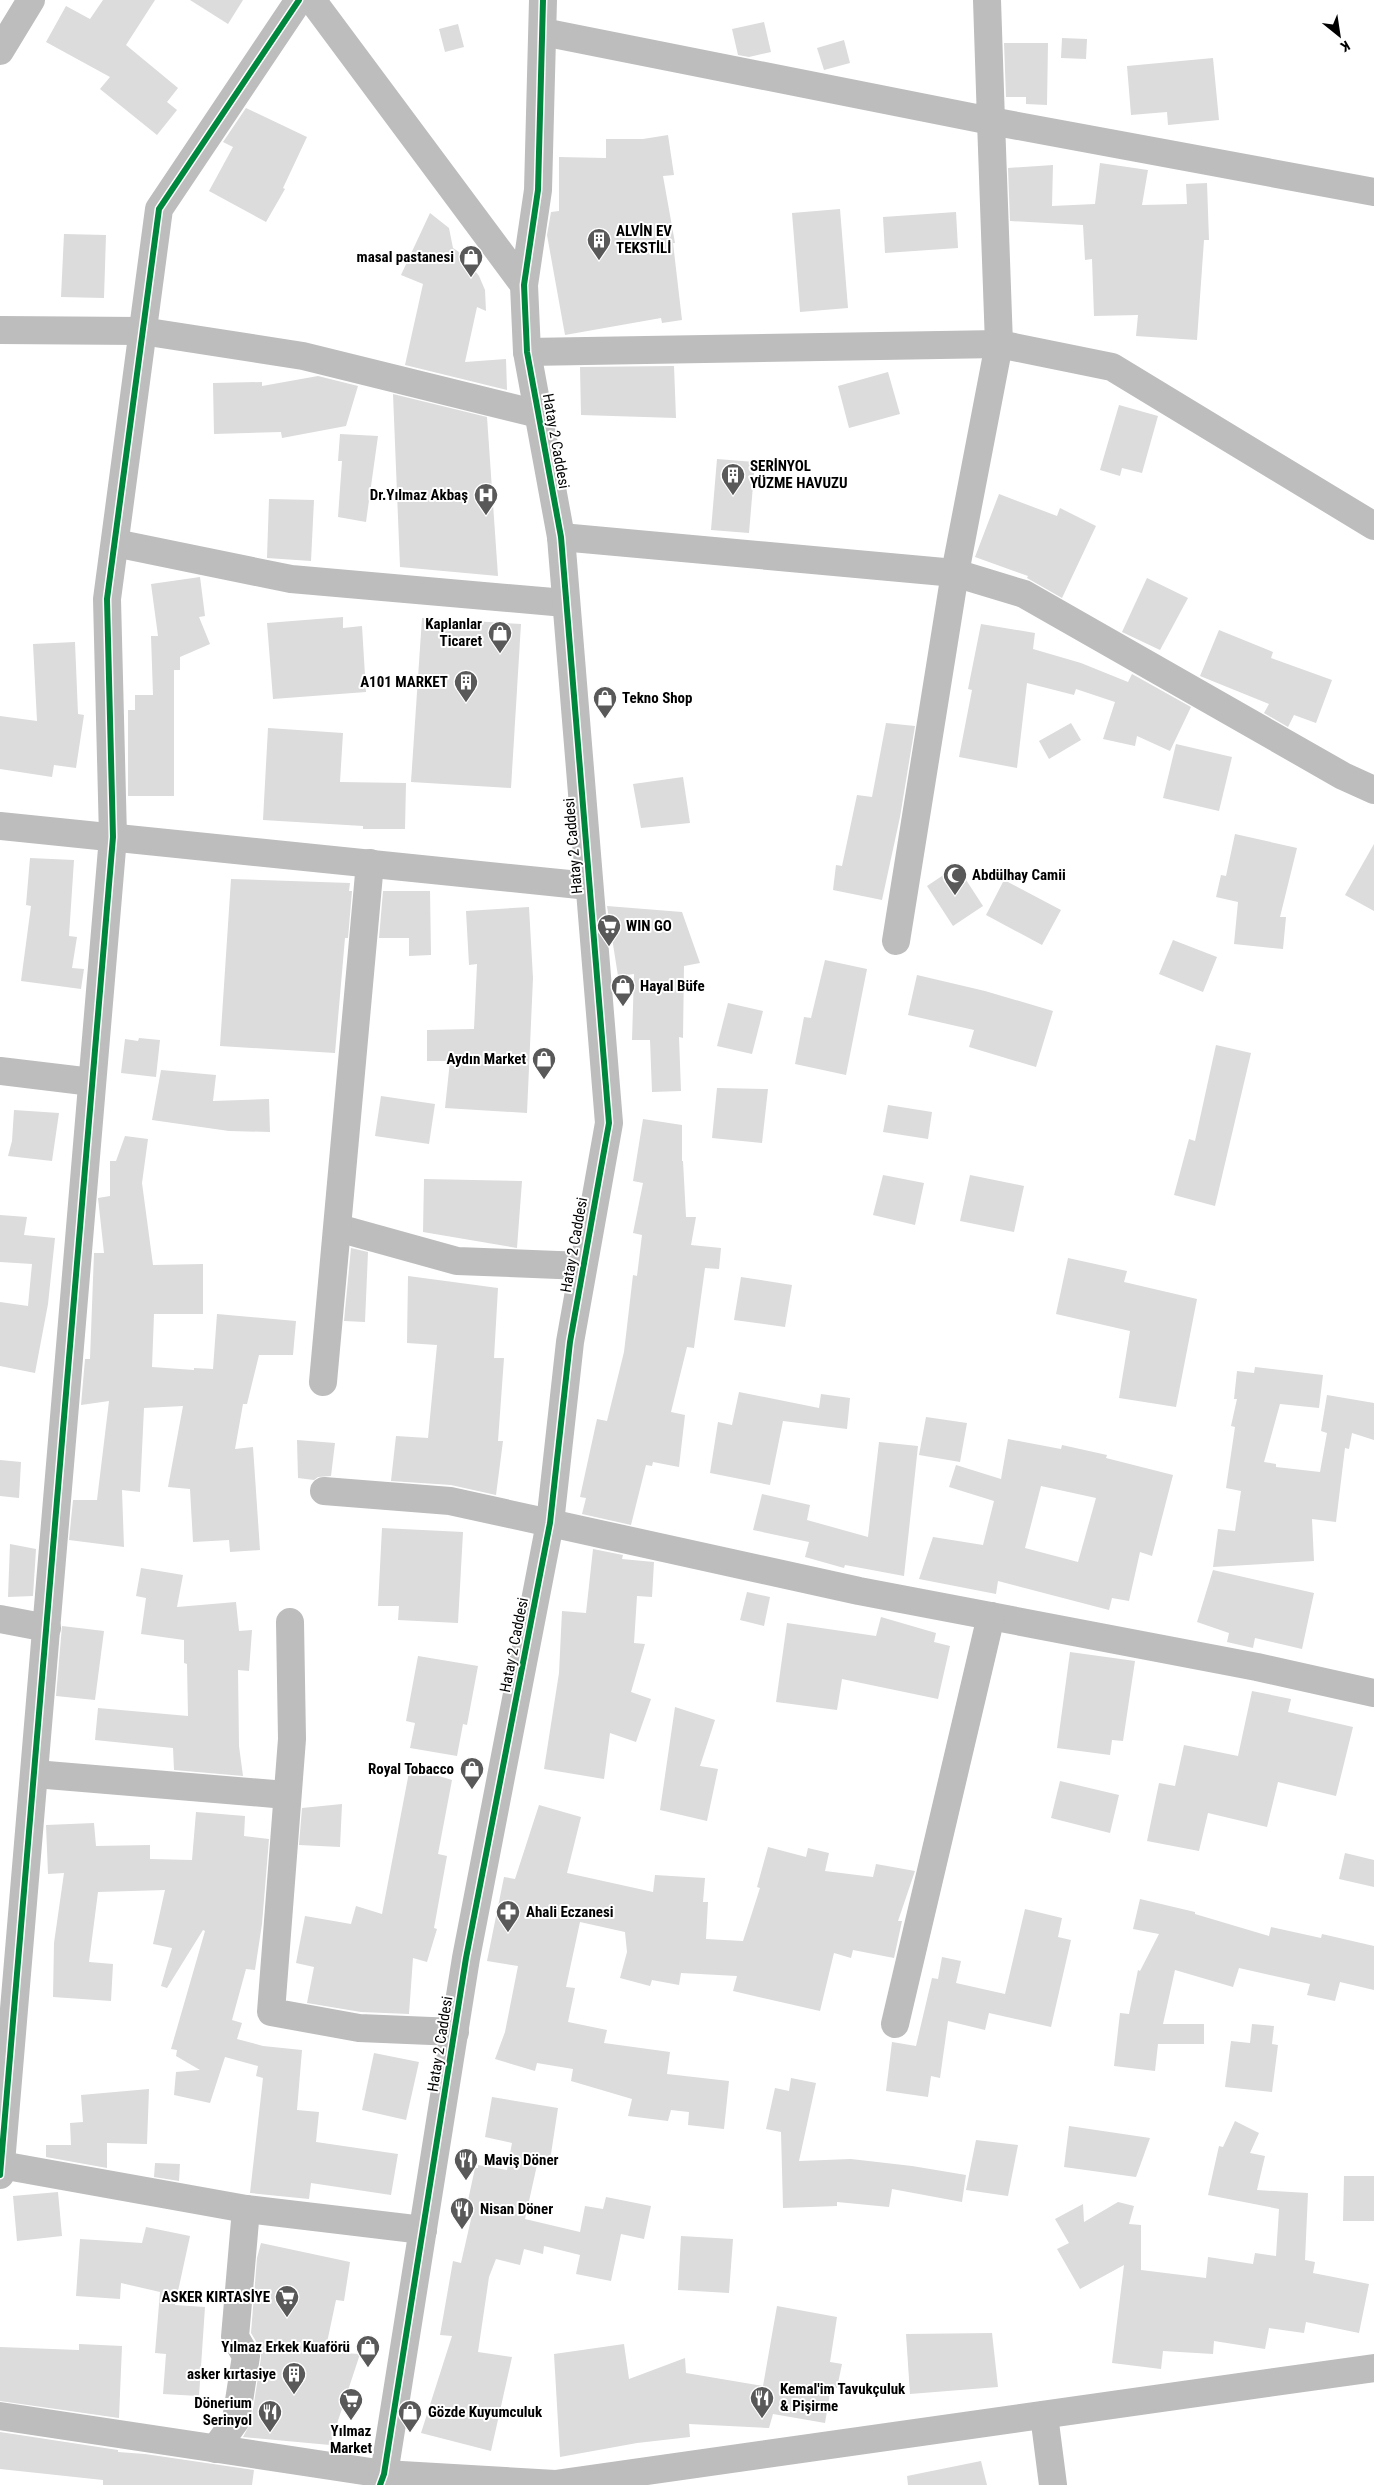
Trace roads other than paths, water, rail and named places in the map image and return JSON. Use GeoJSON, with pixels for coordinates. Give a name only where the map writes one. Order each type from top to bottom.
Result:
{"type":"FeatureCollection","features":[{"type":"Feature","properties":{"kind":"street"},"geometry":{"type":"LineString","coordinates":[[0,51],[31,0]]}},
{"type":"Feature","properties":{"kind":"street"},"geometry":{"type":"LineString","coordinates":[[299,0],[159,209],[142,331],[107,599],[113,837],[1,2170],[246,2209],[423,2230]]}},
{"type":"Feature","properties":{"kind":"street"},"geometry":{"type":"LineString","coordinates":[[312,0],[524,285]]}},
{"type":"Feature","properties":{"kind":"street","name":"Hatay 2 Caddesi"},"geometry":{"type":"LineString","coordinates":[[382,2480],[466,1958],[550,1524],[570,1342],[608,1123],[560,537],[527,352],[524,285],[538,190],[543,32],[542,0]]}},
{"type":"Feature","properties":{"kind":"street"},"geometry":{"type":"LineString","coordinates":[[896,941],[955,573],[999,344],[987,0]]}},
{"type":"Feature","properties":{"kind":"street"},"geometry":{"type":"LineString","coordinates":[[543,32],[991,121],[1374,192]]}},
{"type":"Feature","properties":{"kind":"street"},"geometry":{"type":"LineString","coordinates":[[0,330],[142,331],[302,356],[538,414]]}},
{"type":"Feature","properties":{"kind":"street"},"geometry":{"type":"LineString","coordinates":[[527,352],[999,344],[1112,367],[1374,526]]}},
{"type":"Feature","properties":{"kind":"street"},"geometry":{"type":"LineString","coordinates":[[560,537],[955,573],[1024,594],[1343,776],[1374,790]]}},
{"type":"Feature","properties":{"kind":"street"},"geometry":{"type":"LineString","coordinates":[[115,544],[292,579],[566,603]]}},
{"type":"Feature","properties":{"kind":"street"},"geometry":{"type":"LineString","coordinates":[[0,826],[589,886]]}},
{"type":"Feature","properties":{"kind":"street"},"geometry":{"type":"LineString","coordinates":[[323,1382],[338,1228],[353,1032],[370,863]]}},
{"type":"Feature","properties":{"kind":"street"},"geometry":{"type":"LineString","coordinates":[[0,1071],[92,1082]]}},
{"type":"Feature","properties":{"kind":"street"},"geometry":{"type":"LineString","coordinates":[[338,1228],[457,1261],[583,1266]]}},
{"type":"Feature","properties":{"kind":"street"},"geometry":{"type":"LineString","coordinates":[[324,1491],[450,1502],[859,1591],[1256,1667],[1374,1693]]}},
{"type":"Feature","properties":{"kind":"street"},"geometry":{"type":"LineString","coordinates":[[895,2024],[991,1616]]}},
{"type":"Feature","properties":{"kind":"street"},"geometry":{"type":"LineString","coordinates":[[0,1619],[47,1628]]}},
{"type":"Feature","properties":{"kind":"street"},"geometry":{"type":"LineString","coordinates":[[290,1622],[292,1739],[286,1795],[271,2012],[359,2028],[455,2032]]}},
{"type":"Feature","properties":{"kind":"street"},"geometry":{"type":"LineString","coordinates":[[35,1774],[286,1795]]}},
{"type":"Feature","properties":{"kind":"street"},"geometry":{"type":"LineString","coordinates":[[215,2449],[236,2420],[246,2356],[235,2337],[246,2209]]}},
{"type":"Feature","properties":{"kind":"street"},"geometry":{"type":"LineString","coordinates":[[0,2416],[215,2449],[382,2480],[555,2484],[1374,2368]]}},
{"type":"Feature","properties":{"kind":"street"},"geometry":{"type":"LineString","coordinates":[[1044,2414],[1054,2485]]}},
{"type":"Feature","properties":{"kind":"place","name":"ALVİN EV TEKSTİLİ"},"geometry":{"type":"Point","coordinates":[599,261]}},
{"type":"Feature","properties":{"kind":"place","name":"masal pastanesi"},"geometry":{"type":"Point","coordinates":[471,278]}},
{"type":"Feature","properties":{"kind":"place","name":"SERİNYOL YÜZME HAVUZU"},"geometry":{"type":"Point","coordinates":[733,496]}},
{"type":"Feature","properties":{"kind":"place","name":"Dr.Yılmaz Akbaş"},"geometry":{"type":"Point","coordinates":[486,516]}},
{"type":"Feature","properties":{"kind":"place","name":"Kaplanlar Ticaret"},"geometry":{"type":"Point","coordinates":[500,654]}},
{"type":"Feature","properties":{"kind":"place","name":"A101 MARKET"},"geometry":{"type":"Point","coordinates":[466,703]}},
{"type":"Feature","properties":{"kind":"place","name":"Tekno Shop"},"geometry":{"type":"Point","coordinates":[605,719]}},
{"type":"Feature","properties":{"kind":"place","name":"Abdülhay Camii"},"geometry":{"type":"Point","coordinates":[955,896]}},
{"type":"Feature","properties":{"kind":"place","name":"WIN GO"},"geometry":{"type":"Point","coordinates":[609,947]}},
{"type":"Feature","properties":{"kind":"place","name":"Hayal Büfe"},"geometry":{"type":"Point","coordinates":[623,1007]}},
{"type":"Feature","properties":{"kind":"place","name":"Aydın Market"},"geometry":{"type":"Point","coordinates":[544,1080]}},
{"type":"Feature","properties":{"kind":"place","name":"Royal Tobacco"},"geometry":{"type":"Point","coordinates":[472,1790]}},
{"type":"Feature","properties":{"kind":"place","name":"Ahali Eczanesi"},"geometry":{"type":"Point","coordinates":[508,1933]}},
{"type":"Feature","properties":{"kind":"place","name":"Maviş Döner"},"geometry":{"type":"Point","coordinates":[466,2181]}},
{"type":"Feature","properties":{"kind":"place","name":"Nisan Döner"},"geometry":{"type":"Point","coordinates":[462,2230]}},
{"type":"Feature","properties":{"kind":"place","name":"ASKER KIRTASİYE"},"geometry":{"type":"Point","coordinates":[287,2318]}},
{"type":"Feature","properties":{"kind":"place","name":"Yılmaz Erkek Kuaförü"},"geometry":{"type":"Point","coordinates":[368,2368]}},
{"type":"Feature","properties":{"kind":"place","name":"asker kırtasiye"},"geometry":{"type":"Point","coordinates":[294,2395]}},
{"type":"Feature","properties":{"kind":"place","name":"Kemal'im Tavukçuluk & Pişirme"},"geometry":{"type":"Point","coordinates":[762,2419]}},
{"type":"Feature","properties":{"kind":"place","name":"Yılmaz Market"},"geometry":{"type":"Point","coordinates":[351,2421]}},
{"type":"Feature","properties":{"kind":"place","name":"Dönerium Serinyol"},"geometry":{"type":"Point","coordinates":[270,2433]}},
{"type":"Feature","properties":{"kind":"place","name":"Gözde Kuyumculuk"},"geometry":{"type":"Point","coordinates":[410,2433]}}]}
